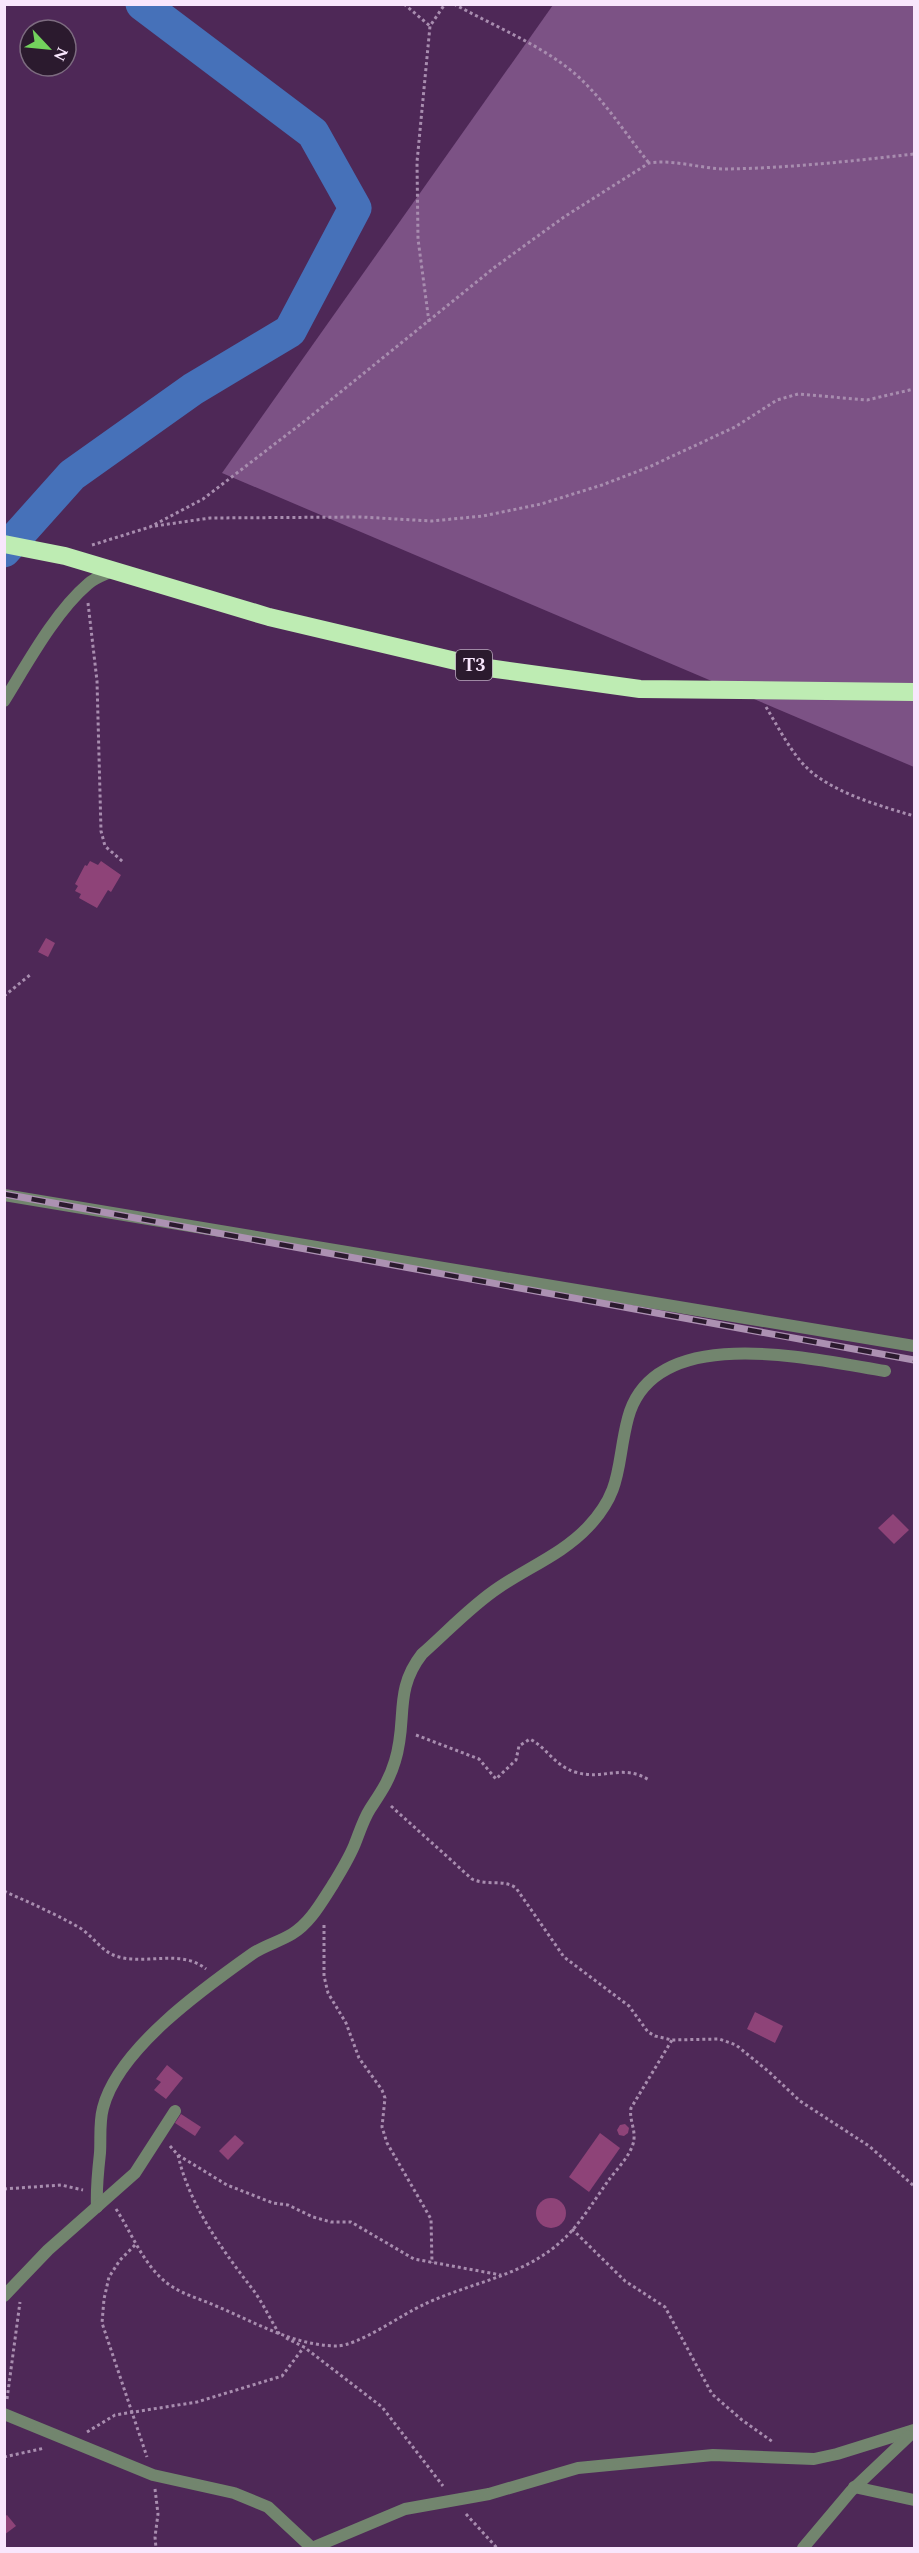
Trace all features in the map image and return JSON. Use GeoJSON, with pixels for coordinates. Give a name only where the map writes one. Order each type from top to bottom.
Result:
{"type":"FeatureCollection","features":[{"type":"Feature","properties":{"kind":"highway","name":"T3"},"geometry":{"type":"LineString","coordinates":[[4,544],[65,556],[269,617],[481,667],[640,689],[915,692]]}},
{"type":"Feature","properties":{"kind":"street"},"geometry":{"type":"LineString","coordinates":[[4,701],[42,641],[85,586],[112,570]]}},
{"type":"Feature","properties":{"kind":"street"},"geometry":{"type":"LineString","coordinates":[[4,1195],[915,1346]]}},
{"type":"Feature","properties":{"kind":"street"},"geometry":{"type":"LineString","coordinates":[[4,2296],[25,2273],[97,2207],[103,2195],[100,2120],[103,2105],[126,2065],[151,2035],[216,1979],[264,1946],[292,1934],[306,1924],[320,1904],[352,1849],[370,1809],[381,1796],[400,1745],[404,1686],[412,1666],[422,1654],[495,1590],[574,1540],[589,1527],[606,1504],[617,1481],[628,1417],[643,1388],[655,1377],[695,1359],[737,1352],[817,1360],[885,1371]]}},
{"type":"Feature","properties":{"kind":"street"},"geometry":{"type":"LineString","coordinates":[[103,2195],[135,2173],[175,2111]]}},
{"type":"Feature","properties":{"kind":"street"},"geometry":{"type":"LineString","coordinates":[[5,2414],[153,2475],[234,2493],[268,2507],[312,2548],[405,2509],[489,2494],[578,2468],[620,2462],[713,2455],[797,2458],[837,2454],[915,2431]]}},
{"type":"Feature","properties":{"kind":"street"},"geometry":{"type":"LineString","coordinates":[[803,2548],[854,2487],[915,2431]]}},
{"type":"Feature","properties":{"kind":"street"},"geometry":{"type":"LineString","coordinates":[[854,2487],[915,2500]]}},
{"type":"Feature","properties":{"kind":"path"},"geometry":{"type":"LineString","coordinates":[[404,4],[430,26]]}},
{"type":"Feature","properties":{"kind":"path"},"geometry":{"type":"LineString","coordinates":[[429,322],[418,239],[417,162],[430,26],[445,4]]}},
{"type":"Feature","properties":{"kind":"path"},"geometry":{"type":"LineString","coordinates":[[454,4],[568,68],[588,87],[650,163]]}},
{"type":"Feature","properties":{"kind":"path"},"geometry":{"type":"LineString","coordinates":[[65,556],[150,527],[203,499],[429,322],[495,267],[564,217],[650,163],[660,161],[707,169],[740,169],[915,154]]}},
{"type":"Feature","properties":{"kind":"path"},"geometry":{"type":"LineString","coordinates":[[150,527],[210,518],[361,517],[432,521],[483,516],[541,504],[649,467],[711,440],[777,400],[798,394],[867,400],[915,389]]}},
{"type":"Feature","properties":{"kind":"path"},"geometry":{"type":"LineString","coordinates":[[85,586],[97,681],[101,831],[105,846],[123,862]]}},
{"type":"Feature","properties":{"kind":"path"},"geometry":{"type":"LineString","coordinates":[[755,690],[798,757],[814,774],[839,789],[873,803],[915,816]]}},
{"type":"Feature","properties":{"kind":"path"},"geometry":{"type":"LineString","coordinates":[[4,996],[30,975]]}},
{"type":"Feature","properties":{"kind":"path"},"geometry":{"type":"LineString","coordinates":[[401,1728],[424,1740],[480,1759],[496,1779],[516,1760],[519,1746],[530,1739],[557,1764],[573,1772],[590,1775],[624,1771],[638,1774],[649,1780]]}},
{"type":"Feature","properties":{"kind":"path"},"geometry":{"type":"LineString","coordinates":[[381,1796],[472,1879],[480,1883],[510,1884],[516,1888],[564,1957],[629,2006],[648,2032],[672,2040],[719,2039],[736,2045],[800,2101],[868,2146],[915,2186]]}},
{"type":"Feature","properties":{"kind":"path"},"geometry":{"type":"LineString","coordinates":[[4,1892],[82,1930],[114,1956],[128,1959],[159,1957],[192,1960],[216,1979]]}},
{"type":"Feature","properties":{"kind":"path"},"geometry":{"type":"LineString","coordinates":[[320,1904],[326,1938],[324,1976],[328,1993],[346,2023],[359,2058],[382,2090],[385,2098],[382,2127],[387,2143],[431,2219],[432,2263]]}},
{"type":"Feature","properties":{"kind":"path"},"geometry":{"type":"LineString","coordinates":[[178,2155],[183,2175],[220,2248],[254,2292],[280,2335],[316,2344],[338,2346],[354,2343],[428,2302],[504,2275],[543,2255],[572,2229],[632,2145],[634,2139],[629,2117],[631,2108],[672,2040]]}},
{"type":"Feature","properties":{"kind":"path"},"geometry":{"type":"LineString","coordinates":[[160,2136],[178,2155],[227,2185],[273,2203],[288,2205],[313,2217],[331,2222],[351,2223],[414,2259],[504,2275]]}},
{"type":"Feature","properties":{"kind":"path"},"geometry":{"type":"LineString","coordinates":[[4,2189],[61,2186],[103,2195],[135,2246],[161,2279],[178,2291],[213,2304],[304,2348],[382,2407],[453,2500],[497,2548]]}},
{"type":"Feature","properties":{"kind":"path"},"geometry":{"type":"LineString","coordinates":[[572,2229],[625,2281],[665,2307],[712,2394],[742,2420],[797,2458]]}},
{"type":"Feature","properties":{"kind":"path"},"geometry":{"type":"LineString","coordinates":[[135,2246],[113,2269],[106,2287],[102,2317],[108,2344],[133,2411],[153,2475],[158,2514],[156,2548]]}},
{"type":"Feature","properties":{"kind":"path"},"geometry":{"type":"LineString","coordinates":[[5,2414],[25,2273]]}},
{"type":"Feature","properties":{"kind":"path"},"geometry":{"type":"LineString","coordinates":[[4,2457],[69,2442],[116,2415],[197,2402],[282,2376],[304,2348]]}},
{"type":"Feature","properties":{"kind":"shaded area"},"geometry":{"type":"Polygon","coordinates":[[[553,5],[914,5],[914,767],[222,473],[553,5]]]}},
{"type":"Feature","properties":{"kind":"building"},"geometry":{"type":"Polygon","coordinates":[[[90,861],[98,865],[101,861],[121,875],[111,892],[108,890],[97,908],[79,898],[81,894],[75,891],[78,886],[75,884],[85,865],[87,866],[90,861]]]}},
{"type":"Feature","properties":{"kind":"building"},"geometry":{"type":"Polygon","coordinates":[[[46,938],[55,943],[48,957],[38,952],[46,938]]]}},
{"type":"Feature","properties":{"kind":"building"},"geometry":{"type":"Polygon","coordinates":[[[893,1514],[909,1530],[894,1544],[878,1528],[893,1514]]]}},
{"type":"Feature","properties":{"kind":"building"},"geometry":{"type":"Polygon","coordinates":[[[755,2012],[783,2026],[775,2043],[747,2029],[755,2012]]]}},
{"type":"Feature","properties":{"kind":"building"},"geometry":{"type":"Polygon","coordinates":[[[167,2065],[183,2078],[166,2099],[154,2090],[161,2082],[156,2079],[167,2065]]]}},
{"type":"Feature","properties":{"kind":"building"},"geometry":{"type":"Polygon","coordinates":[[[181,2114],[201,2127],[195,2136],[175,2123],[181,2114]]]}},
{"type":"Feature","properties":{"kind":"building"},"geometry":{"type":"Polygon","coordinates":[[[625,2124],[629,2128],[628,2133],[624,2136],[619,2135],[617,2130],[620,2125],[625,2124]]]}},
{"type":"Feature","properties":{"kind":"building"},"geometry":{"type":"Polygon","coordinates":[[[600,2133],[620,2148],[589,2192],[569,2177],[600,2133]]]}},
{"type":"Feature","properties":{"kind":"building"},"geometry":{"type":"Polygon","coordinates":[[[235,2135],[244,2143],[228,2160],[219,2151],[235,2135]]]}},
{"type":"Feature","properties":{"kind":"building"},"geometry":{"type":"Polygon","coordinates":[[[551,2198],[562,2202],[566,2213],[562,2224],[551,2228],[540,2224],[536,2213],[540,2202],[551,2198]]]}},
{"type":"Feature","properties":{"kind":"building"},"geometry":{"type":"Polygon","coordinates":[[[7,2515],[16,2526],[4,2535],[4,2517],[7,2515]]]}},
{"type":"Feature","properties":{"kind":"waterway"},"geometry":{"type":"LineString","coordinates":[[4,551],[72,475],[193,389],[290,331],[355,208],[313,133],[142,4]]}},
{"type":"Feature","properties":{"kind":"railway"},"geometry":{"type":"LineString","coordinates":[[4,1194],[914,1360]]}}]}
